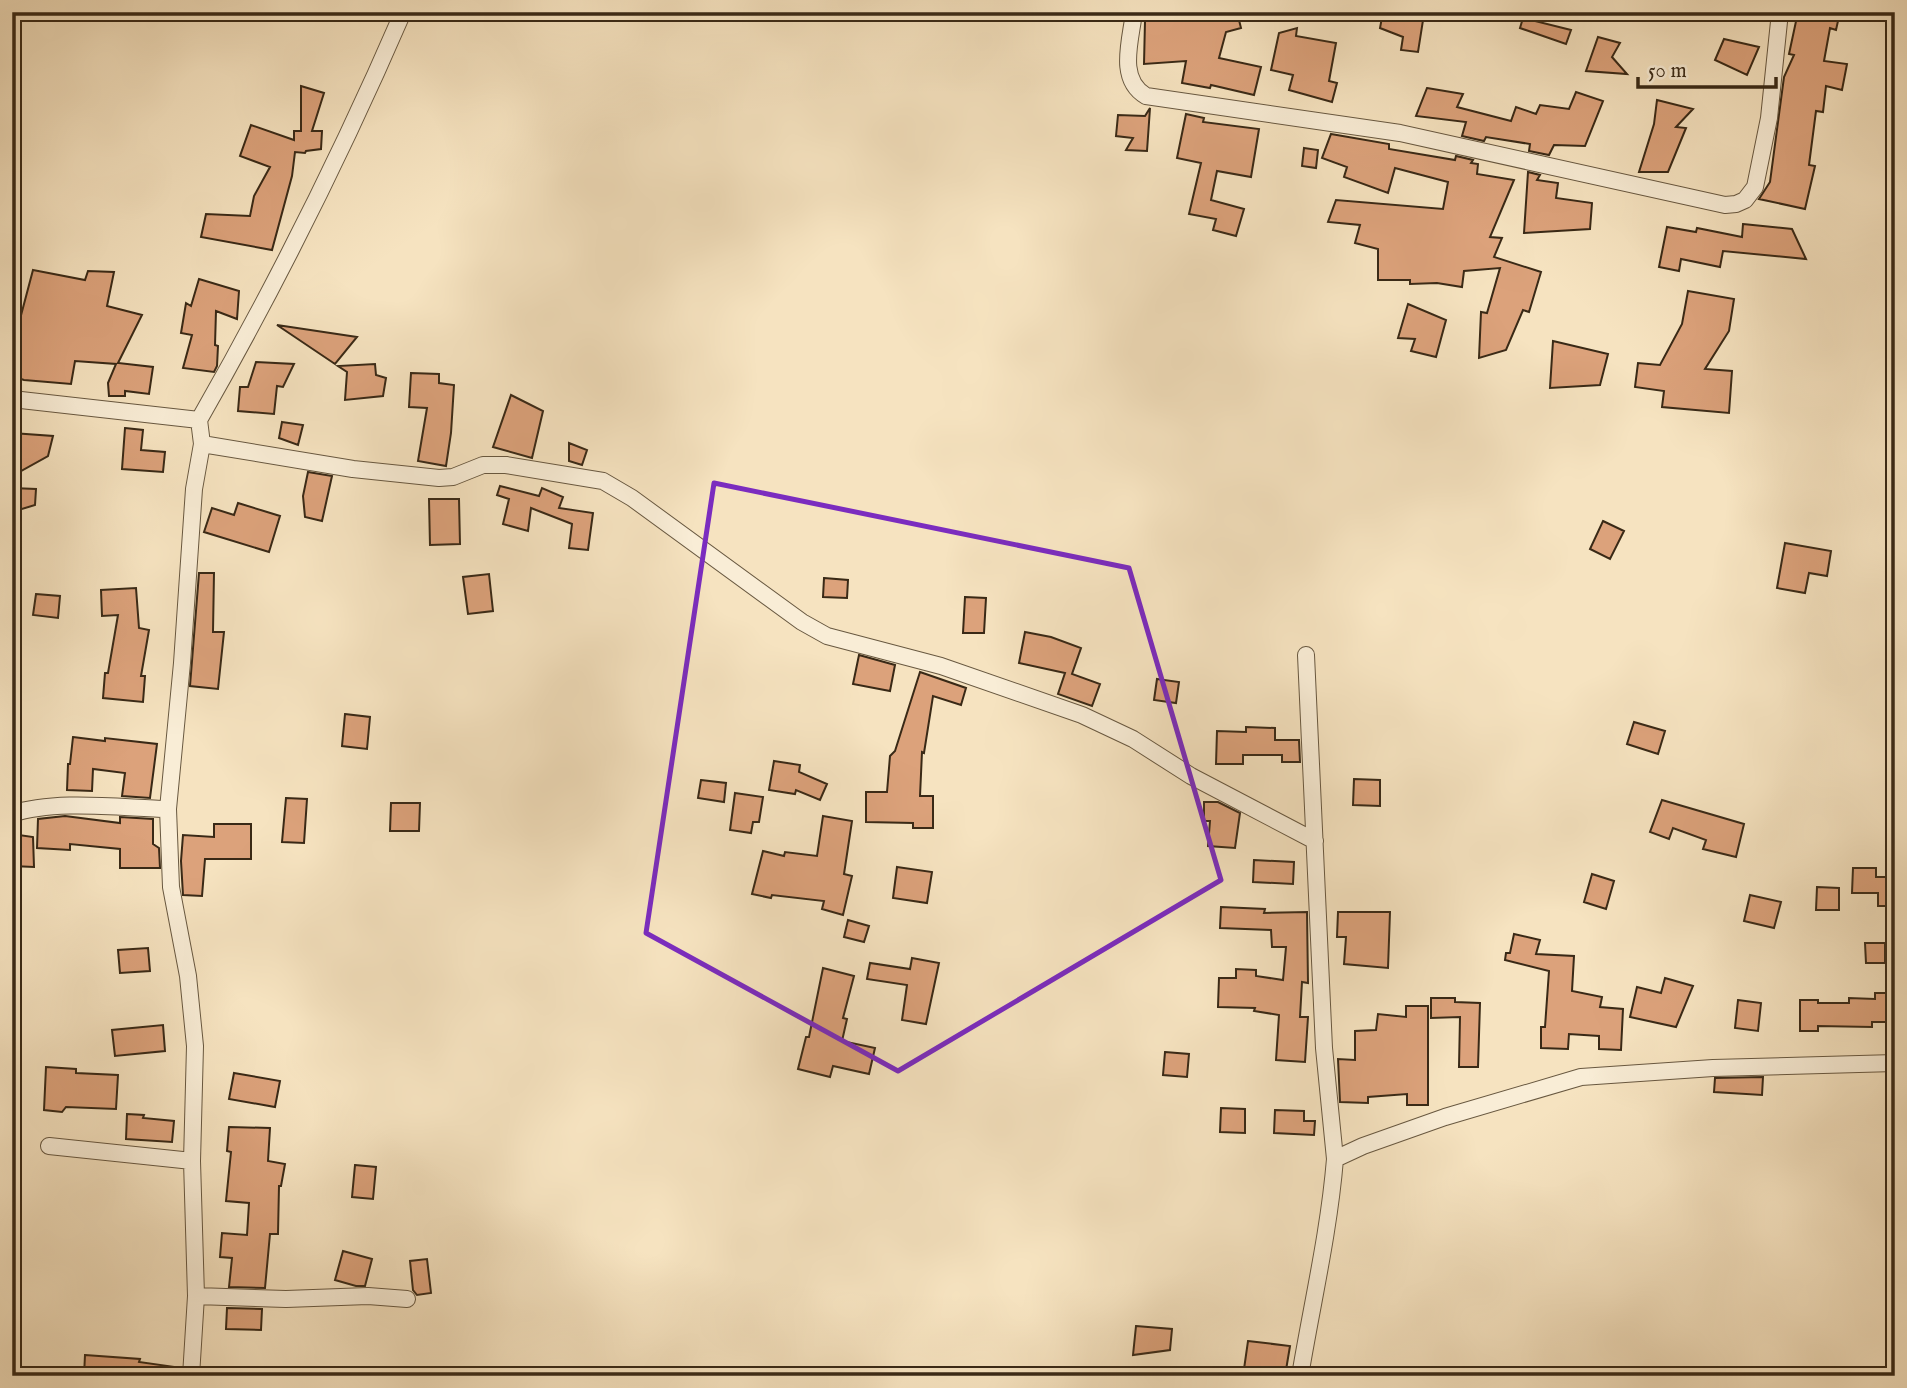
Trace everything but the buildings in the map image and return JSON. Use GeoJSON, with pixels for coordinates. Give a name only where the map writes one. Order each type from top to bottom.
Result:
{"type":"FeatureCollection","features":[{"type":"Feature","properties":{"kind":"street"},"geometry":{"type":"LineString","coordinates":[[191,1376],[196,1296],[192,1161],[195,1046],[188,976],[171,887],[168,809],[182,663],[194,489],[202,444],[199,420],[298,239],[363,104],[403,12]]}},
{"type":"Feature","properties":{"kind":"street"},"geometry":{"type":"LineString","coordinates":[[1134,12],[1128,74],[1136,90],[1146,96],[1400,133],[1725,205],[1745,200],[1755,187],[1769,118],[1780,12]]}},
{"type":"Feature","properties":{"kind":"street"},"geometry":{"type":"LineString","coordinates":[[12,399],[199,420]]}},
{"type":"Feature","properties":{"kind":"street"},"geometry":{"type":"LineString","coordinates":[[202,444],[353,468],[439,478],[453,477],[483,466],[506,466],[603,481],[632,498],[802,622],[827,636],[940,666],[1082,715],[1133,739],[1191,776],[1314,841]]}},
{"type":"Feature","properties":{"kind":"street"},"geometry":{"type":"LineString","coordinates":[[1300,1376],[1330,1214],[1335,1159],[1324,1048],[1314,841],[1313,759],[1306,655]]}},
{"type":"Feature","properties":{"kind":"street"},"geometry":{"type":"LineString","coordinates":[[12,814],[29,808],[168,809]]}},
{"type":"Feature","properties":{"kind":"street"},"geometry":{"type":"LineString","coordinates":[[1335,1159],[1363,1146],[1445,1118],[1581,1077],[1713,1068],[1895,1063]]}},
{"type":"Feature","properties":{"kind":"street"},"geometry":{"type":"LineString","coordinates":[[49,1146],[192,1161]]}},
{"type":"Feature","properties":{"kind":"street"},"geometry":{"type":"LineString","coordinates":[[196,1296],[286,1299],[368,1296],[407,1299]]}},
{"type":"Feature","properties":{"kind":"highlighted area"},"geometry":{"type":"Polygon","coordinates":[[[714,483],[1129,568],[1221,880],[898,1071],[646,933],[714,483]]]}}]}
